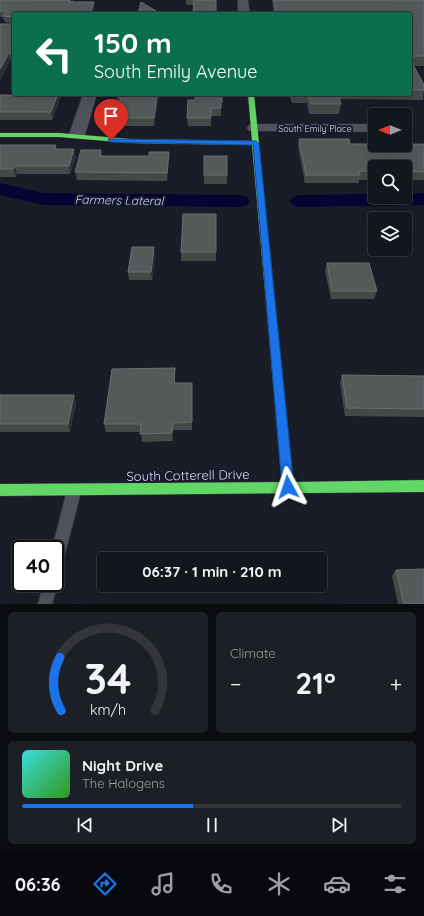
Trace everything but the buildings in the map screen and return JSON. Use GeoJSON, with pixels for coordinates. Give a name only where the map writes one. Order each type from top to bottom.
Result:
{"type":"FeatureCollection","features":[{"type":"Feature","properties":{"kind":"street"},"geometry":{"type":"LineString","coordinates":[[243,0],[244,12]]}},
{"type":"Feature","properties":{"kind":"street"},"geometry":{"type":"LineString","coordinates":[[77,135],[89,96]]}},
{"type":"Feature","properties":{"kind":"street"},"geometry":{"type":"LineString","coordinates":[[251,96],[288,487]]}},
{"type":"Feature","properties":{"kind":"street","name":"South Emily Place"},"geometry":{"type":"LineString","coordinates":[[254,128],[368,128]]}},
{"type":"Feature","properties":{"kind":"street"},"geometry":{"type":"LineString","coordinates":[[0,135],[77,135],[130,141],[256,144]]}},
{"type":"Feature","properties":{"kind":"street","name":"South Cotterell Drive"},"geometry":{"type":"LineString","coordinates":[[0,490],[424,486]]}},
{"type":"Feature","properties":{"kind":"lane"},"geometry":{"type":"LineString","coordinates":[[61,540],[74,490]]}},
{"type":"Feature","properties":{"kind":"lane"},"geometry":{"type":"LineString","coordinates":[[45,604],[48,592]]}},
{"type":"Feature","properties":{"kind":"waterway","name":"Farmers Lateral"},"geometry":{"type":"LineString","coordinates":[[0,189],[44,199],[240,201]]}},
{"type":"Feature","properties":{"kind":"waterway","name":"Farmers Lateral"},"geometry":{"type":"LineString","coordinates":[[300,201],[424,199]]}},
{"type":"Feature","properties":{"kind":"traffic: fast"},"geometry":{"type":"LineString","coordinates":[[251,96],[288,487]]}},
{"type":"Feature","properties":{"kind":"traffic: fast"},"geometry":{"type":"LineString","coordinates":[[0,135],[59,135],[130,141],[256,143]]}},
{"type":"Feature","properties":{"kind":"traffic: fast"},"geometry":{"type":"LineString","coordinates":[[0,490],[424,486]]}},
{"type":"Feature","properties":{"kind":"route"},"geometry":{"type":"LineString","coordinates":[[111,140],[256,144],[288,487]]}}]}
